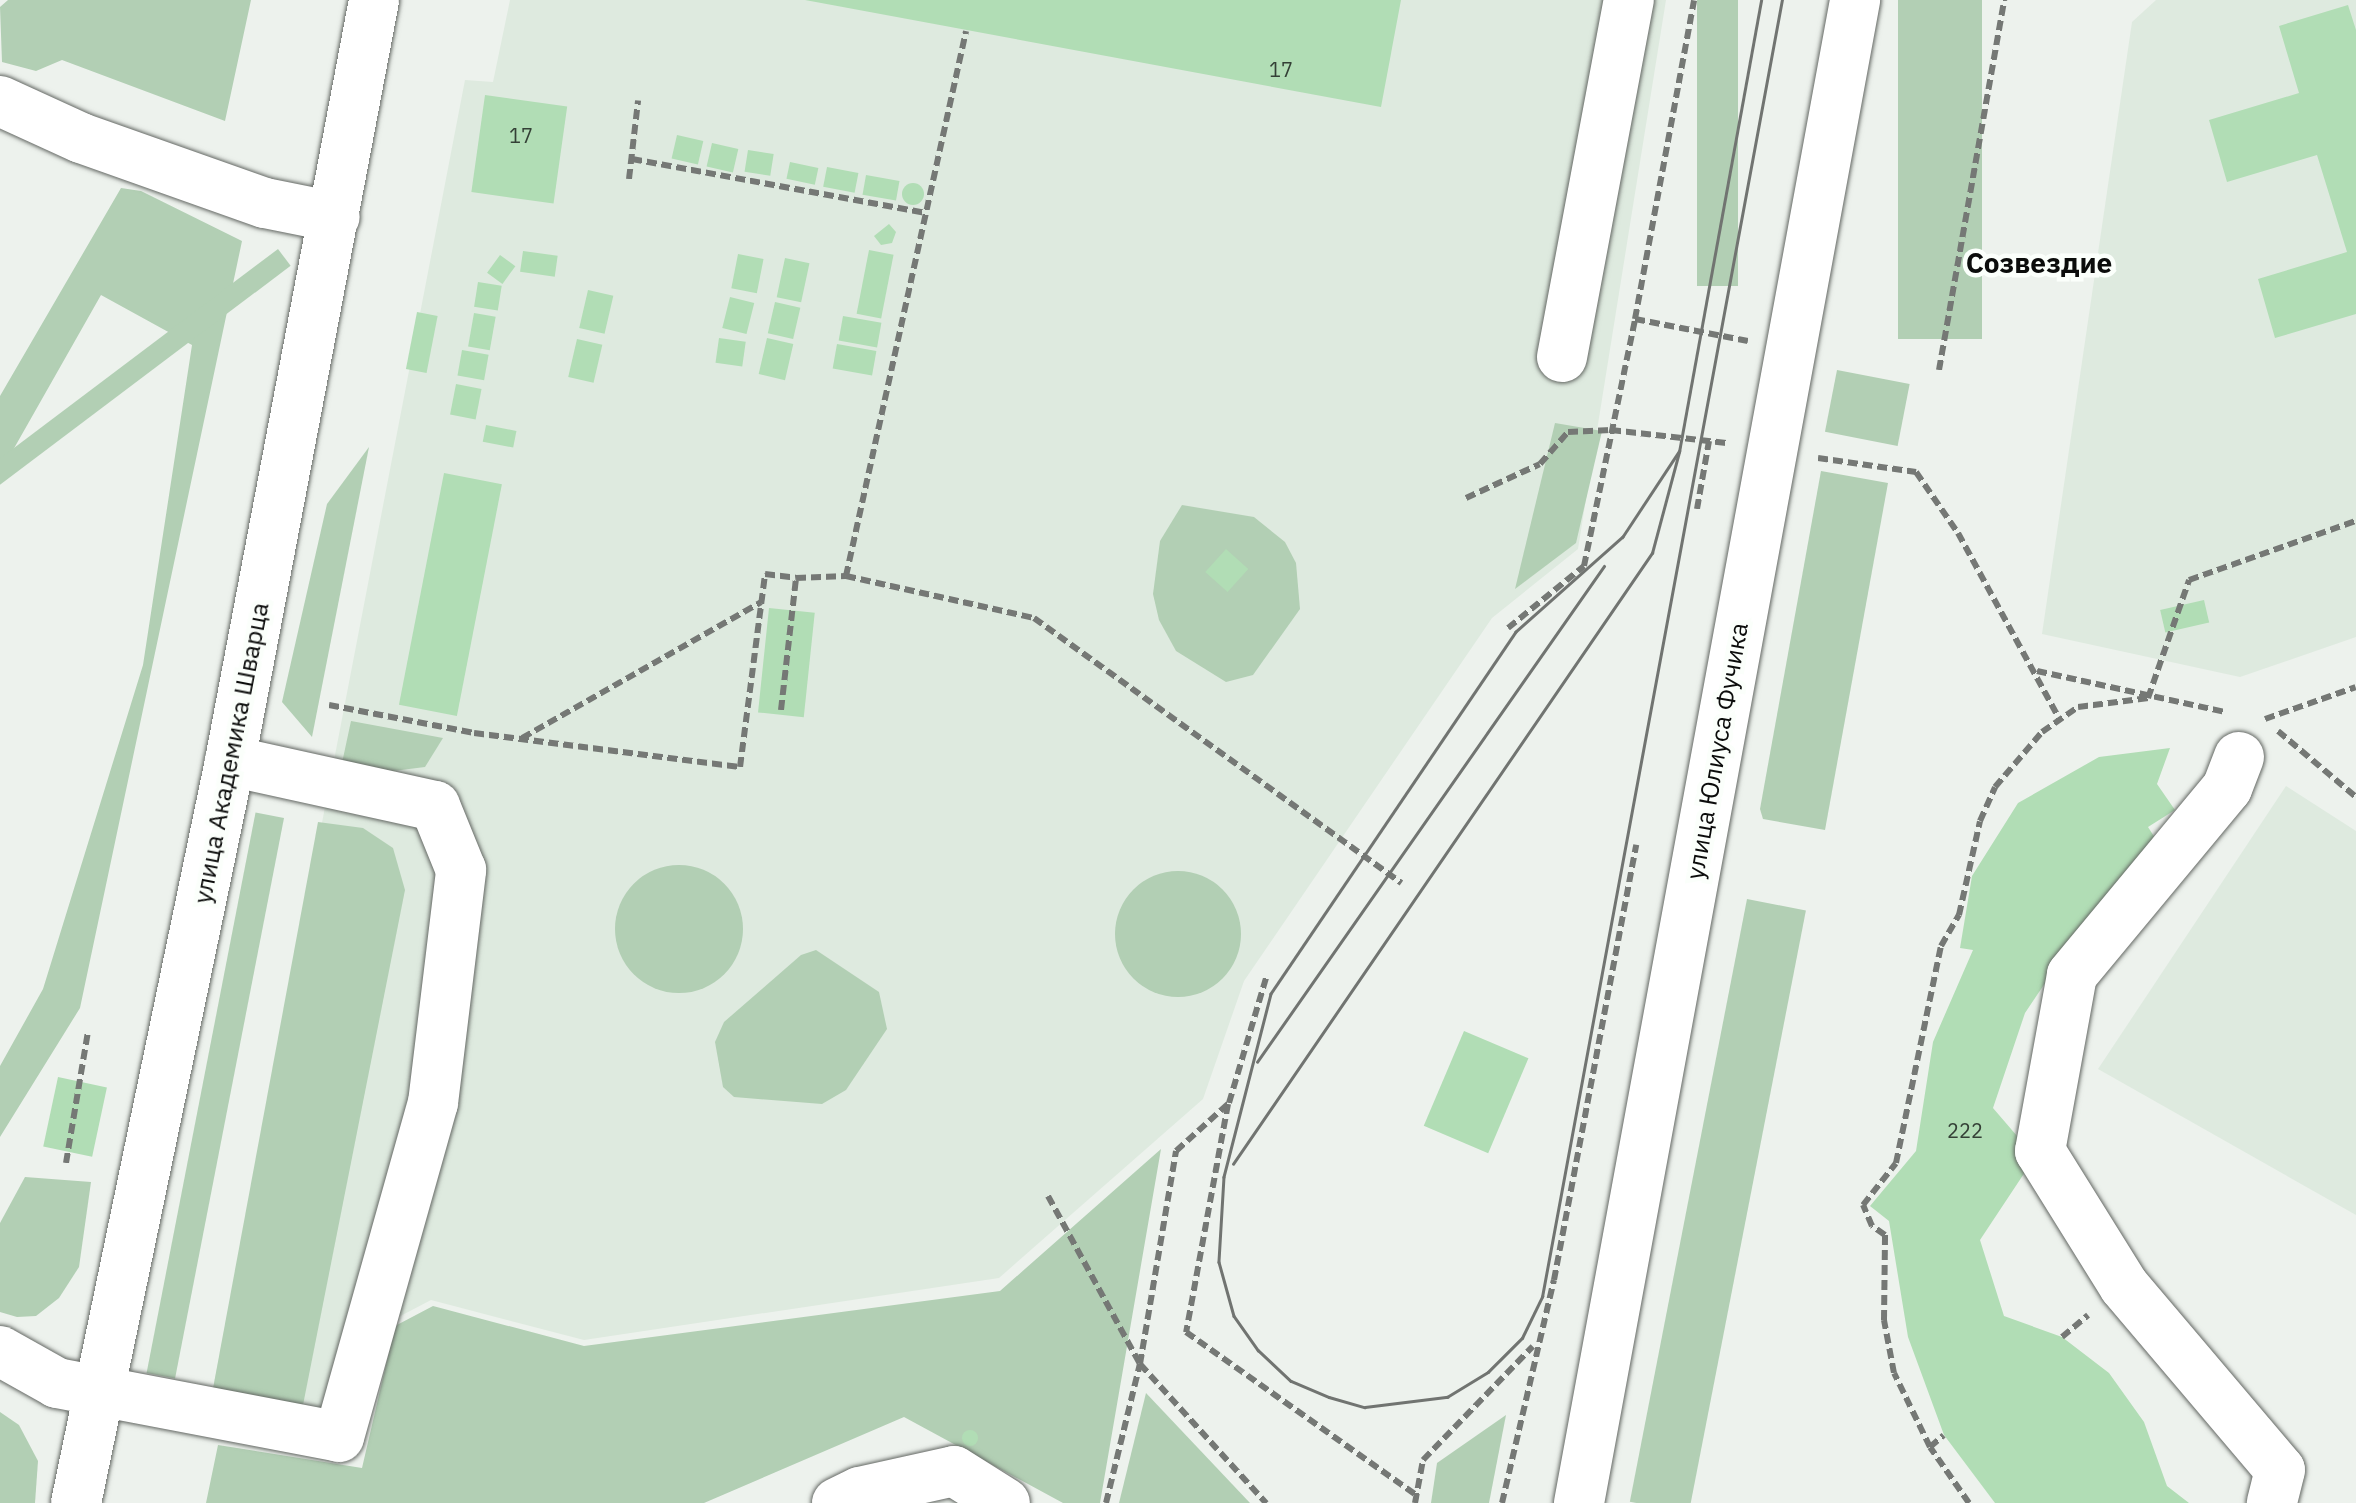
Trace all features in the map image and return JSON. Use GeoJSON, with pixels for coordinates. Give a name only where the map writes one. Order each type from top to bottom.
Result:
{"type":"FeatureCollection","features":[{"type":"Feature","properties":{"kind":"street","name":"улица Академика Шварца"},"geometry":{"type":"LineString","coordinates":[[76,1503],[230,761],[374,0]]}},
{"type":"Feature","properties":{"kind":"street"},"geometry":{"type":"LineString","coordinates":[[1562,357],[1629,0]]}},
{"type":"Feature","properties":{"kind":"street","name":"улица Юлиуса Фучика"},"geometry":{"type":"LineString","coordinates":[[1579,1503],[1786,350],[1855,0]]}},
{"type":"Feature","properties":{"kind":"street"},"geometry":{"type":"LineString","coordinates":[[0,101],[81,138],[264,203],[335,218]]}},
{"type":"Feature","properties":{"kind":"street"},"geometry":{"type":"LineString","coordinates":[[2252,738],[2227,788],[2072,976],[2040,1151],[2124,1286],[2280,1470],[2272,1503]]}},
{"type":"Feature","properties":{"kind":"street"},"geometry":{"type":"LineString","coordinates":[[0,1351],[58,1383],[339,1437],[432,1103],[461,870],[435,806],[230,761]]}},
{"type":"Feature","properties":{"kind":"street"},"geometry":{"type":"LineString","coordinates":[[837,1503],[954,1471],[1005,1503]]}},
{"type":"Feature","properties":{"kind":"path"},"geometry":{"type":"LineString","coordinates":[[1508,628],[1584,566],[1694,0]]}},
{"type":"Feature","properties":{"kind":"path"},"geometry":{"type":"LineString","coordinates":[[1939,370],[2004,0]]}},
{"type":"Feature","properties":{"kind":"path"},"geometry":{"type":"LineString","coordinates":[[846,576],[966,32]]}},
{"type":"Feature","properties":{"kind":"path"},"geometry":{"type":"LineString","coordinates":[[629,178],[638,101]]}},
{"type":"Feature","properties":{"kind":"path"},"geometry":{"type":"LineString","coordinates":[[632,159],[926,213]]}},
{"type":"Feature","properties":{"kind":"path"},"geometry":{"type":"LineString","coordinates":[[1635,319],[1786,350]]}},
{"type":"Feature","properties":{"kind":"path"},"geometry":{"type":"LineString","coordinates":[[1697,509],[1710,440]]}},
{"type":"Feature","properties":{"kind":"path"},"geometry":{"type":"LineString","coordinates":[[2148,698],[2189,580],[2356,520]]}},
{"type":"Feature","properties":{"kind":"path"},"geometry":{"type":"LineString","coordinates":[[329,706],[521,739],[740,767],[765,574],[796,578],[846,576],[1034,618],[1402,883]]}},
{"type":"Feature","properties":{"kind":"path"},"geometry":{"type":"LineString","coordinates":[[781,710],[796,578]]}},
{"type":"Feature","properties":{"kind":"path"},"geometry":{"type":"LineString","coordinates":[[521,739],[761,602]]}},
{"type":"Feature","properties":{"kind":"path"},"geometry":{"type":"LineString","coordinates":[[2036,671],[2148,698],[2252,738],[2356,797]]}},
{"type":"Feature","properties":{"kind":"path"},"geometry":{"type":"LineString","coordinates":[[2252,738],[2356,687]]}},
{"type":"Feature","properties":{"kind":"path"},"geometry":{"type":"LineString","coordinates":[[1969,1503],[1930,1447],[1894,1372],[1884,1320],[1885,1235],[1872,1226],[1862,1205],[1896,1163],[1941,946],[1959,915],[1995,787],[2042,732],[2078,707],[2148,698]]}},
{"type":"Feature","properties":{"kind":"path"},"geometry":{"type":"LineString","coordinates":[[1502,1503],[1534,1345],[1554,1280],[1636,845]]}},
{"type":"Feature","properties":{"kind":"path"},"geometry":{"type":"LineString","coordinates":[[1267,975],[1228,1103],[1186,1332],[1416,1499],[1423,1460],[1534,1345]]}},
{"type":"Feature","properties":{"kind":"path"},"geometry":{"type":"LineString","coordinates":[[66,1163],[88,1031]]}},
{"type":"Feature","properties":{"kind":"path"},"geometry":{"type":"LineString","coordinates":[[1106,1503],[1140,1364],[1176,1151],[1228,1103]]}},
{"type":"Feature","properties":{"kind":"path"},"geometry":{"type":"LineString","coordinates":[[1048,1196],[1140,1364],[1266,1503]]}},
{"type":"Feature","properties":{"kind":"path"},"geometry":{"type":"LineString","coordinates":[[1930,1447],[1944,1435]]}},
{"type":"Feature","properties":{"kind":"shaded area"},"geometry":{"type":"Polygon","coordinates":[[[510,0],[1666,0],[1578,549],[1492,618],[1244,981],[1203,1099],[999,1278],[584,1340],[431,1300],[389,1322],[358,1454],[212,1431],[212,1394],[465,80],[493,82],[510,0]]]}},
{"type":"Feature","properties":{"kind":"shaded area"},"geometry":{"type":"Polygon","coordinates":[[[2156,0],[2356,0],[2356,637],[2240,677],[2042,634],[2132,22],[2156,0]]]}},
{"type":"Feature","properties":{"kind":"shaded area"},"geometry":{"type":"Polygon","coordinates":[[[2286,786],[2356,831],[2356,1215],[2098,1069],[2286,786]]]}},
{"type":"Feature","properties":{"kind":"green space"},"geometry":{"type":"Polygon","coordinates":[[[8,0],[251,0],[225,121],[62,60],[36,71],[2,62],[0,7],[8,0]]]}},
{"type":"Feature","properties":{"kind":"green space"},"geometry":{"type":"Polygon","coordinates":[[[1697,0],[1738,0],[1738,286],[1697,286],[1697,0]]]}},
{"type":"Feature","properties":{"kind":"green space"},"geometry":{"type":"Polygon","coordinates":[[[1898,0],[1982,0],[1982,339],[1898,339],[1898,0]]]}},
{"type":"Feature","properties":{"kind":"green space"},"geometry":{"type":"Polygon","coordinates":[[[121,188],[141,191],[242,241],[80,1008],[0,1137],[0,1066],[43,989],[143,665],[192,345],[101,295],[0,473],[0,396],[121,188]]]}},
{"type":"Feature","properties":{"kind":"green space"},"geometry":{"type":"Polygon","coordinates":[[[278,249],[291,266],[0,485],[0,458],[278,249]]]}},
{"type":"Feature","properties":{"kind":"green space"},"geometry":{"type":"Polygon","coordinates":[[[1837,370],[1910,384],[1898,446],[1825,432],[1837,370]]]}},
{"type":"Feature","properties":{"kind":"green space"},"geometry":{"type":"Polygon","coordinates":[[[1555,423],[1602,431],[1576,543],[1515,589],[1555,423]]]}},
{"type":"Feature","properties":{"kind":"green space"},"geometry":{"type":"Polygon","coordinates":[[[369,447],[312,737],[282,702],[327,504],[369,447]]]}},
{"type":"Feature","properties":{"kind":"green space"},"geometry":{"type":"Polygon","coordinates":[[[1821,471],[1888,483],[1825,830],[1763,819],[1760,809],[1821,471]]]}},
{"type":"Feature","properties":{"kind":"green space"},"geometry":{"type":"Polygon","coordinates":[[[1182,505],[1254,517],[1285,542],[1296,563],[1300,609],[1253,675],[1226,682],[1176,651],[1159,620],[1153,594],[1160,541],[1182,505]]]}},
{"type":"Feature","properties":{"kind":"green space"},"geometry":{"type":"Polygon","coordinates":[[[351,721],[443,738],[425,767],[393,771],[342,763],[351,721]]]}},
{"type":"Feature","properties":{"kind":"green space"},"geometry":{"type":"Polygon","coordinates":[[[256,812],[284,818],[175,1379],[147,1373],[256,812]]]}},
{"type":"Feature","properties":{"kind":"green space"},"geometry":{"type":"Polygon","coordinates":[[[318,822],[363,828],[393,848],[405,890],[303,1405],[212,1394],[318,822]]]}},
{"type":"Feature","properties":{"kind":"green space"},"geometry":{"type":"Polygon","coordinates":[[[679,865],[704,870],[724,884],[738,904],[743,929],[738,954],[724,974],[704,988],[679,993],[654,988],[634,974],[620,954],[615,929],[620,904],[634,884],[654,870],[679,865]]]}},
{"type":"Feature","properties":{"kind":"green space"},"geometry":{"type":"Polygon","coordinates":[[[1178,871],[1202,876],[1222,890],[1236,910],[1241,934],[1236,958],[1222,978],[1202,992],[1178,997],[1154,992],[1134,978],[1120,958],[1115,934],[1120,910],[1134,890],[1154,876],[1178,871]]]}},
{"type":"Feature","properties":{"kind":"green space"},"geometry":{"type":"Polygon","coordinates":[[[1747,899],[1806,910],[1691,1503],[1630,1502],[1747,899]]]}},
{"type":"Feature","properties":{"kind":"green space"},"geometry":{"type":"Polygon","coordinates":[[[816,950],[879,992],[887,1029],[846,1090],[822,1104],[734,1097],[723,1087],[715,1042],[724,1022],[801,955],[816,950]]]}},
{"type":"Feature","properties":{"kind":"green space"},"geometry":{"type":"Polygon","coordinates":[[[1161,1149],[1100,1503],[1063,1503],[904,1417],[704,1503],[206,1503],[218,1445],[362,1468],[395,1326],[433,1306],[584,1346],[1000,1291],[1161,1149]]]}},
{"type":"Feature","properties":{"kind":"green space"},"geometry":{"type":"Polygon","coordinates":[[[25,1177],[91,1182],[79,1267],[59,1298],[36,1316],[17,1317],[0,1312],[0,1223],[25,1177]]]}},
{"type":"Feature","properties":{"kind":"green space"},"geometry":{"type":"Polygon","coordinates":[[[1146,1393],[1250,1503],[1119,1503],[1146,1393]]]}},
{"type":"Feature","properties":{"kind":"green space"},"geometry":{"type":"Polygon","coordinates":[[[0,1412],[19,1425],[38,1461],[35,1503],[0,1503],[0,1412]]]}},
{"type":"Feature","properties":{"kind":"green space"},"geometry":{"type":"Polygon","coordinates":[[[1506,1415],[1489,1503],[1431,1503],[1437,1463],[1506,1415]]]}},
{"type":"Feature","properties":{"kind":"building"},"geometry":{"type":"Polygon","coordinates":[[[805,0],[1401,0],[1381,107],[805,0]]]}},
{"type":"Feature","properties":{"kind":"building"},"geometry":{"type":"Polygon","coordinates":[[[2348,5],[2356,30],[2356,314],[2275,338],[2258,279],[2347,252],[2317,155],[2227,182],[2209,120],[2299,93],[2279,26],[2348,5]]]}},
{"type":"Feature","properties":{"kind":"building"},"geometry":{"type":"Polygon","coordinates":[[[485,95],[567,107],[554,204],[471,192],[485,95]]]}},
{"type":"Feature","properties":{"kind":"building"},"geometry":{"type":"Polygon","coordinates":[[[677,135],[703,141],[698,164],[672,158],[677,135]]]}},
{"type":"Feature","properties":{"kind":"building"},"geometry":{"type":"Polygon","coordinates":[[[712,143],[738,149],[733,172],[707,166],[712,143]]]}},
{"type":"Feature","properties":{"kind":"building"},"geometry":{"type":"Polygon","coordinates":[[[748,150],[774,154],[770,176],[745,172],[748,150]]]}},
{"type":"Feature","properties":{"kind":"building"},"geometry":{"type":"Polygon","coordinates":[[[790,162],[818,168],[815,185],[786,179],[790,162]]]}},
{"type":"Feature","properties":{"kind":"building"},"geometry":{"type":"Polygon","coordinates":[[[827,167],[858,173],[855,193],[823,187],[827,167]]]}},
{"type":"Feature","properties":{"kind":"building"},"geometry":{"type":"Polygon","coordinates":[[[866,175],[899,181],[896,201],[863,195],[866,175]]]}},
{"type":"Feature","properties":{"kind":"building"},"geometry":{"type":"Polygon","coordinates":[[[913,183],[921,186],[921,202],[913,205],[905,202],[902,194],[905,186],[913,183]]]}},
{"type":"Feature","properties":{"kind":"building"},"geometry":{"type":"Polygon","coordinates":[[[889,224],[896,232],[892,243],[881,245],[874,236],[889,224]]]}},
{"type":"Feature","properties":{"kind":"building"},"geometry":{"type":"Polygon","coordinates":[[[869,250],[894,255],[881,319],[857,314],[869,250]]]}},
{"type":"Feature","properties":{"kind":"building"},"geometry":{"type":"Polygon","coordinates":[[[523,251],[558,256],[555,277],[520,272],[523,251]]]}},
{"type":"Feature","properties":{"kind":"building"},"geometry":{"type":"Polygon","coordinates":[[[738,254],[764,259],[757,293],[731,288],[738,254]]]}},
{"type":"Feature","properties":{"kind":"building"},"geometry":{"type":"Polygon","coordinates":[[[500,255],[515,266],[502,284],[487,273],[500,255]]]}},
{"type":"Feature","properties":{"kind":"building"},"geometry":{"type":"Polygon","coordinates":[[[785,258],[809,263],[801,302],[777,297],[785,258]]]}},
{"type":"Feature","properties":{"kind":"building"},"geometry":{"type":"Polygon","coordinates":[[[478,282],[502,286],[498,310],[474,307],[478,282]]]}},
{"type":"Feature","properties":{"kind":"building"},"geometry":{"type":"Polygon","coordinates":[[[588,290],[613,296],[605,334],[579,328],[588,290]]]}},
{"type":"Feature","properties":{"kind":"building"},"geometry":{"type":"Polygon","coordinates":[[[730,297],[754,303],[747,334],[722,328],[730,297]]]}},
{"type":"Feature","properties":{"kind":"building"},"geometry":{"type":"Polygon","coordinates":[[[775,302],[800,308],[793,339],[768,333],[775,302]]]}},
{"type":"Feature","properties":{"kind":"building"},"geometry":{"type":"Polygon","coordinates":[[[417,312],[438,316],[427,373],[406,369],[417,312]]]}},
{"type":"Feature","properties":{"kind":"building"},"geometry":{"type":"Polygon","coordinates":[[[474,313],[496,317],[490,350],[468,346],[474,313]]]}},
{"type":"Feature","properties":{"kind":"building"},"geometry":{"type":"Polygon","coordinates":[[[843,316],[881,323],[877,347],[839,341],[843,316]]]}},
{"type":"Feature","properties":{"kind":"building"},"geometry":{"type":"Polygon","coordinates":[[[719,338],[746,342],[742,367],[716,363],[719,338]]]}},
{"type":"Feature","properties":{"kind":"building"},"geometry":{"type":"Polygon","coordinates":[[[767,338],[793,344],[785,380],[759,374],[767,338]]]}},
{"type":"Feature","properties":{"kind":"building"},"geometry":{"type":"Polygon","coordinates":[[[577,339],[602,345],[594,383],[568,377],[577,339]]]}},
{"type":"Feature","properties":{"kind":"building"},"geometry":{"type":"Polygon","coordinates":[[[837,344],[876,351],[872,376],[833,369],[837,344]]]}},
{"type":"Feature","properties":{"kind":"building"},"geometry":{"type":"Polygon","coordinates":[[[462,350],[489,355],[484,380],[457,376],[462,350]]]}},
{"type":"Feature","properties":{"kind":"building"},"geometry":{"type":"Polygon","coordinates":[[[456,384],[482,389],[476,419],[450,414],[456,384]]]}},
{"type":"Feature","properties":{"kind":"building"},"geometry":{"type":"Polygon","coordinates":[[[486,425],[516,431],[513,448],[483,442],[486,425]]]}},
{"type":"Feature","properties":{"kind":"building"},"geometry":{"type":"Polygon","coordinates":[[[444,473],[502,484],[457,716],[399,705],[444,473]]]}},
{"type":"Feature","properties":{"kind":"building"},"geometry":{"type":"Polygon","coordinates":[[[1226,549],[1248,569],[1228,592],[1205,572],[1226,549]]]}},
{"type":"Feature","properties":{"kind":"building"},"geometry":{"type":"Polygon","coordinates":[[[2204,600],[2209,622],[2165,633],[2160,610],[2204,600]]]}},
{"type":"Feature","properties":{"kind":"building"},"geometry":{"type":"Polygon","coordinates":[[[769,608],[815,613],[804,717],[758,712],[769,608]]]}},
{"type":"Feature","properties":{"kind":"building"},"geometry":{"type":"Polygon","coordinates":[[[2170,748],[2157,784],[2175,810],[2148,827],[2166,855],[2062,958],[2025,1013],[1993,1108],[2035,1157],[1980,1240],[2004,1316],[2062,1337],[2109,1373],[2144,1422],[2167,1486],[2189,1503],[1995,1503],[1944,1435],[1908,1337],[1889,1221],[1870,1206],[1916,1151],[1933,1042],[1973,950],[1960,948],[1972,876],[2018,803],[2099,757],[2170,748]]]}},
{"type":"Feature","properties":{"kind":"building"},"geometry":{"type":"Polygon","coordinates":[[[1464,1031],[1528,1058],[1488,1153],[1424,1126],[1464,1031]]]}},
{"type":"Feature","properties":{"kind":"building"},"geometry":{"type":"Polygon","coordinates":[[[58,1077],[107,1087],[92,1157],[43,1146],[58,1077]]]}},
{"type":"Feature","properties":{"kind":"building"},"geometry":{"type":"Polygon","coordinates":[[[970,1430],[978,1438],[970,1446],[962,1438],[970,1430]]]}},
{"type":"Feature","properties":{"kind":"tram line"},"geometry":{"type":"LineString","coordinates":[[1233,1164],[1652,553],[1679,452],[1761,0]]}},
{"type":"Feature","properties":{"kind":"tram line"},"geometry":{"type":"LineString","coordinates":[[1679,452],[1623,537],[1516,632],[1271,994],[1224,1177],[1219,1262],[1234,1316],[1258,1350],[1291,1381],[1329,1397],[1365,1407],[1447,1397],[1488,1372],[1522,1338],[1542,1297],[1782,0]]}},
{"type":"Feature","properties":{"kind":"tram line"},"geometry":{"type":"LineString","coordinates":[[1257,1062],[1604,566]]}},
{"type":"Feature","properties":{"kind":"district","name":"Созвездие"},"geometry":{"type":"Point","coordinates":[2039,263]}}]}
